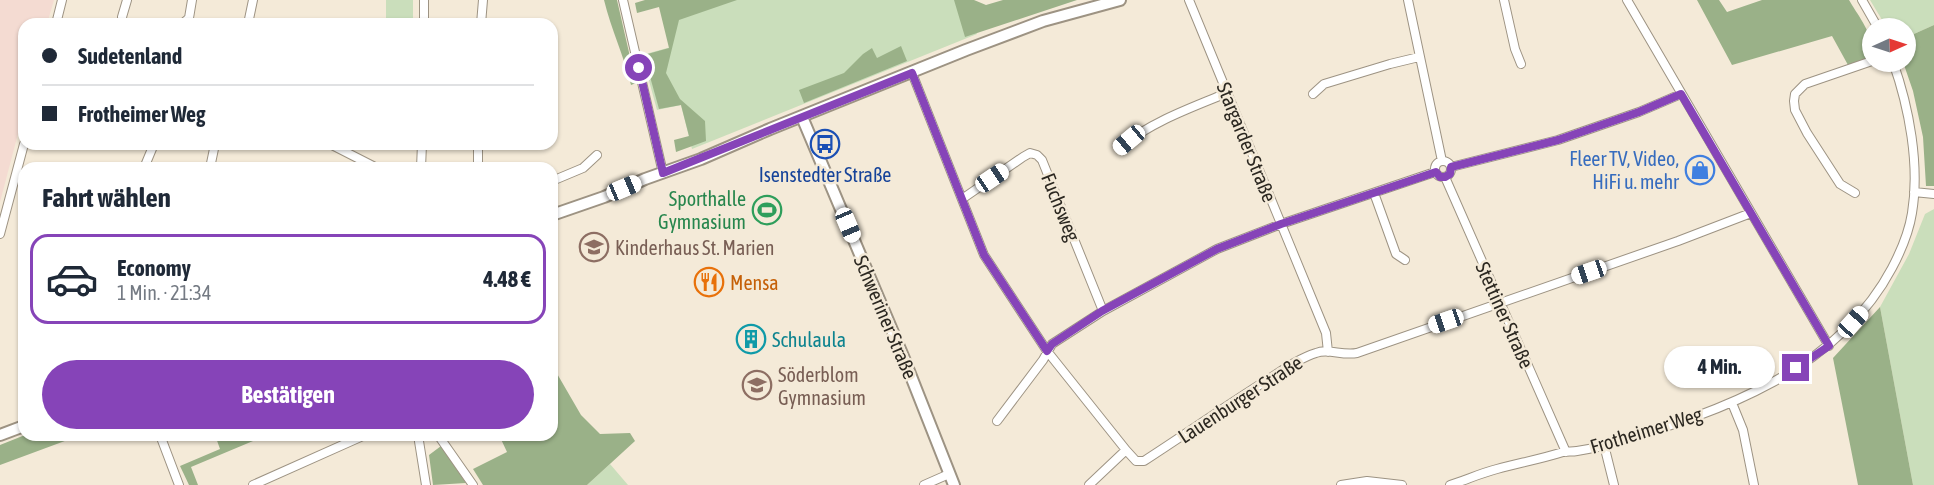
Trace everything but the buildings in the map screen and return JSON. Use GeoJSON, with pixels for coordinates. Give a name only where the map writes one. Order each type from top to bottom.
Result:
{"type":"FeatureCollection","features":[{"type":"Feature","properties":{"kind":"street"},"geometry":{"type":"LineString","coordinates":[[58,18],[62,0]]}},
{"type":"Feature","properties":{"kind":"street"},"geometry":{"type":"LineString","coordinates":[[122,18],[127,0]]}},
{"type":"Feature","properties":{"kind":"street"},"geometry":{"type":"LineString","coordinates":[[189,18],[192,0]]}},
{"type":"Feature","properties":{"kind":"street"},"geometry":{"type":"LineString","coordinates":[[250,18],[253,0]]}},
{"type":"Feature","properties":{"kind":"street"},"geometry":{"type":"LineString","coordinates":[[424,0],[424,18]]}},
{"type":"Feature","properties":{"kind":"street"},"geometry":{"type":"LineString","coordinates":[[482,18],[483,0]]}},
{"type":"Feature","properties":{"kind":"street"},"geometry":{"type":"LineString","coordinates":[[623,0],[663,173]]}},
{"type":"Feature","properties":{"kind":"street"},"geometry":{"type":"LineString","coordinates":[[558,213],[604,197],[966,50],[1036,24],[1120,0]]}},
{"type":"Feature","properties":{"kind":"street","name":"Stargarder Straße"},"geometry":{"type":"LineString","coordinates":[[1189,0],[1326,333],[1328,352]]}},
{"type":"Feature","properties":{"kind":"street"},"geometry":{"type":"LineString","coordinates":[[1408,0],[1442,161]]}},
{"type":"Feature","properties":{"kind":"street"},"geometry":{"type":"LineString","coordinates":[[1504,0],[1515,49],[1521,64]]}},
{"type":"Feature","properties":{"kind":"street"},"geometry":{"type":"LineString","coordinates":[[1627,0],[1829,346]]}},
{"type":"Feature","properties":{"kind":"street"},"geometry":{"type":"LineString","coordinates":[[1862,0],[1872,18]]}},
{"type":"Feature","properties":{"kind":"street"},"geometry":{"type":"LineString","coordinates":[[1313,94],[1324,84],[1419,57]]}},
{"type":"Feature","properties":{"kind":"street"},"geometry":{"type":"LineString","coordinates":[[1855,194],[1840,184],[1807,134],[1795,110],[1794,101],[1795,94],[1805,84],[1862,64]]}},
{"type":"Feature","properties":{"kind":"street","name":"Frotheimer Weg"},"geometry":{"type":"LineString","coordinates":[[1450,485],[1495,470],[1644,434],[1732,403],[1779,379],[1829,346],[1864,309],[1884,282],[1905,239],[1912,214],[1914,192],[1911,138],[1903,89],[1897,72]]}},
{"type":"Feature","properties":{"kind":"street"},"geometry":{"type":"LineString","coordinates":[[912,73],[984,255],[1047,351],[1126,450],[1089,485]]}},
{"type":"Feature","properties":{"kind":"street"},"geometry":{"type":"LineString","coordinates":[[1119,148],[1137,134],[1173,115],[1227,93]]}},
{"type":"Feature","properties":{"kind":"street"},"geometry":{"type":"LineString","coordinates":[[1451,167],[1558,140],[1639,112],[1681,94]]}},
{"type":"Feature","properties":{"kind":"street","name":"Schweriner Straße"},"geometry":{"type":"LineString","coordinates":[[802,117],[952,480]]}},
{"type":"Feature","properties":{"kind":"street"},"geometry":{"type":"LineString","coordinates":[[342,150],[365,162]]}},
{"type":"Feature","properties":{"kind":"street","name":"Fuchsweg"},"geometry":{"type":"LineString","coordinates":[[962,199],[1023,157],[1030,153],[1037,155],[1042,160],[1102,311]]}},
{"type":"Feature","properties":{"kind":"street"},"geometry":{"type":"LineString","coordinates":[[558,178],[583,168],[597,155]]}},
{"type":"Feature","properties":{"kind":"street"},"geometry":{"type":"LineString","coordinates":[[1442,161],[1448,162],[1451,167],[1450,174],[1445,177],[1440,177],[1436,172],[1436,166],[1442,161]]}},
{"type":"Feature","properties":{"kind":"street"},"geometry":{"type":"LineString","coordinates":[[0,234],[18,166]]}},
{"type":"Feature","properties":{"kind":"street"},"geometry":{"type":"LineString","coordinates":[[997,421],[1043,360],[1052,344],[1102,311],[1217,249],[1281,224],[1436,172]]}},
{"type":"Feature","properties":{"kind":"street","name":"Stettiner Straße"},"geometry":{"type":"LineString","coordinates":[[1445,177],[1566,452]]}},
{"type":"Feature","properties":{"kind":"street"},"geometry":{"type":"LineString","coordinates":[[1914,192],[1934,194]]}},
{"type":"Feature","properties":{"kind":"street"},"geometry":{"type":"LineString","coordinates":[[1374,193],[1396,254],[1405,260]]}},
{"type":"Feature","properties":{"kind":"street","name":"Lauenburger Straße"},"geometry":{"type":"LineString","coordinates":[[1126,450],[1136,461],[1144,461],[1300,360],[1315,353],[1357,353],[1678,241],[1751,213]]}},
{"type":"Feature","properties":{"kind":"street"},"geometry":{"type":"LineString","coordinates":[[1732,403],[1743,430],[1754,485]]}},
{"type":"Feature","properties":{"kind":"street"},"geometry":{"type":"LineString","coordinates":[[0,435],[18,428]]}},
{"type":"Feature","properties":{"kind":"street"},"geometry":{"type":"LineString","coordinates":[[162,441],[179,485]]}},
{"type":"Feature","properties":{"kind":"street"},"geometry":{"type":"LineString","coordinates":[[253,485],[352,441]]}},
{"type":"Feature","properties":{"kind":"street"},"geometry":{"type":"LineString","coordinates":[[419,441],[426,485]]}},
{"type":"Feature","properties":{"kind":"street"},"geometry":{"type":"LineString","coordinates":[[442,441],[472,485]]}},
{"type":"Feature","properties":{"kind":"street"},"geometry":{"type":"LineString","coordinates":[[1604,445],[1614,485]]}},
{"type":"Feature","properties":{"kind":"street"},"geometry":{"type":"LineString","coordinates":[[924,485],[952,480]]}},
{"type":"Feature","properties":{"kind":"street"},"geometry":{"type":"LineString","coordinates":[[1341,485],[1355,482],[1402,485]]}},
{"type":"Feature","properties":{"kind":"shaded area"},"geometry":{"type":"Polygon","coordinates":[[[0,0],[54,0],[49,18],[18,18],[18,134],[0,202],[0,0]]]}},
{"type":"Feature","properties":{"kind":"green space"},"geometry":{"type":"Polygon","coordinates":[[[386,0],[413,0],[413,18],[386,18],[386,0]]]}},
{"type":"Feature","properties":{"kind":"green space"},"geometry":{"type":"Polygon","coordinates":[[[604,0],[617,0],[636,83],[631,85],[610,21],[604,0]]]}},
{"type":"Feature","properties":{"kind":"green space"},"geometry":{"type":"Polygon","coordinates":[[[645,0],[737,0],[679,20],[666,73],[680,99],[705,121],[706,141],[676,152],[674,140],[689,136],[681,105],[659,109],[644,55],[669,48],[659,7],[637,13],[635,3],[645,0]]]}},
{"type":"Feature","properties":{"kind":"green space"},"geometry":{"type":"Polygon","coordinates":[[[698,0],[960,0],[977,34],[692,149],[681,105],[657,110],[642,55],[671,47],[663,16],[698,0]]]}},
{"type":"Feature","properties":{"kind":"green space"},"geometry":{"type":"Polygon","coordinates":[[[954,0],[974,0],[986,5],[1003,0],[1077,0],[965,37],[954,0]]]}},
{"type":"Feature","properties":{"kind":"green space"},"geometry":{"type":"Polygon","coordinates":[[[1697,0],[1719,0],[1727,12],[1762,0],[1849,0],[1862,20],[1862,61],[1848,65],[1832,36],[1732,65],[1697,0]]]}},
{"type":"Feature","properties":{"kind":"green space"},"geometry":{"type":"Polygon","coordinates":[[[1870,0],[1934,0],[1934,25],[1916,33],[1916,18],[1881,18],[1870,0]]]}},
{"type":"Feature","properties":{"kind":"green space"},"geometry":{"type":"Polygon","coordinates":[[[1934,25],[1934,186],[1926,186],[1923,137],[1906,72],[1916,72],[1916,33],[1934,25]]]}},
{"type":"Feature","properties":{"kind":"green space"},"geometry":{"type":"Polygon","coordinates":[[[901,46],[907,61],[804,103],[799,90],[844,73],[872,48],[877,58],[901,46]]]}},
{"type":"Feature","properties":{"kind":"green space"},"geometry":{"type":"Polygon","coordinates":[[[1934,209],[1934,485],[1913,485],[1880,307],[1909,254],[1925,214],[1934,209]]]}},
{"type":"Feature","properties":{"kind":"green space"},"geometry":{"type":"Polygon","coordinates":[[[1880,307],[1913,485],[1858,485],[1833,358],[1880,307]]]}},
{"type":"Feature","properties":{"kind":"green space"},"geometry":{"type":"Polygon","coordinates":[[[558,375],[581,415],[600,434],[630,433],[635,441],[587,485],[483,485],[473,469],[507,452],[502,441],[558,441],[558,375]]]}},
{"type":"Feature","properties":{"kind":"green space"},"geometry":{"type":"Polygon","coordinates":[[[18,438],[18,441],[65,441],[0,465],[0,445],[18,438]]]}},
{"type":"Feature","properties":{"kind":"green space"},"geometry":{"type":"Polygon","coordinates":[[[217,441],[253,441],[191,467],[198,485],[189,485],[180,466],[220,449],[217,441]]]}},
{"type":"Feature","properties":{"kind":"green space"},"geometry":{"type":"Polygon","coordinates":[[[441,446],[466,483],[433,485],[429,455],[441,446]]]}},
{"type":"Feature","properties":{"kind":"green space"},"geometry":{"type":"Polygon","coordinates":[[[610,464],[628,485],[587,485],[610,464]]]}},
{"type":"Feature","properties":{"kind":"place","name":"Isenstedter Straße"},"geometry":{"type":"Point","coordinates":[825,144]}},
{"type":"Feature","properties":{"kind":"place","name":"Fleer TV, Video, HiFi u. mehr"},"geometry":{"type":"Point","coordinates":[1700,170]}},
{"type":"Feature","properties":{"kind":"place","name":"Sporthalle Gymnasium"},"geometry":{"type":"Point","coordinates":[767,210]}},
{"type":"Feature","properties":{"kind":"place","name":"Kinderhaus St. Marien"},"geometry":{"type":"Point","coordinates":[594,247]}},
{"type":"Feature","properties":{"kind":"place","name":"Mensa"},"geometry":{"type":"Point","coordinates":[709,282]}},
{"type":"Feature","properties":{"kind":"place","name":"Schulaula"},"geometry":{"type":"Point","coordinates":[751,339]}},
{"type":"Feature","properties":{"kind":"place","name":"Söderblom Gymnasium"},"geometry":{"type":"Point","coordinates":[757,385]}},
{"type":"Feature","properties":{"kind":"route"},"geometry":{"type":"LineString","coordinates":[[639,68],[663,173],[912,73],[984,255],[1047,351],[1052,344],[1102,311],[1217,249],[1281,224],[1436,172],[1443,178],[1450,174],[1451,167],[1558,140],[1639,112],[1681,94],[1829,346],[1796,368]]}}]}
